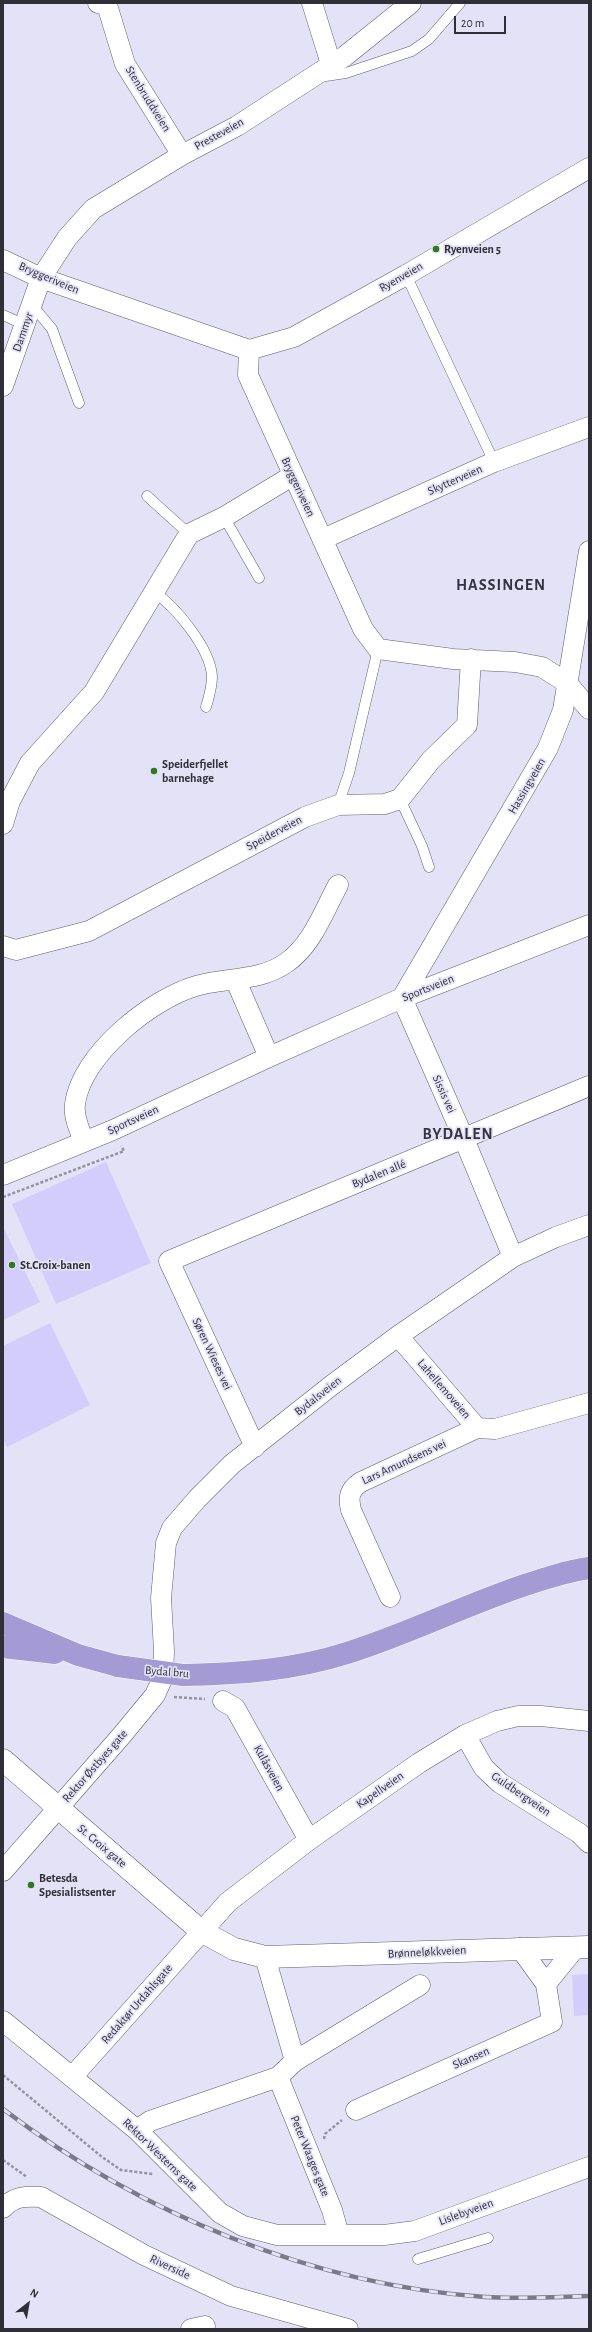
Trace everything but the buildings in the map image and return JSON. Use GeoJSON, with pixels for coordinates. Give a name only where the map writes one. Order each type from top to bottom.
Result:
{"type":"FeatureCollection","features":[{"type":"Feature","properties":{"kind":"highway","name":"Bydal bru"},"geometry":{"type":"LineString","coordinates":[[78,1655],[118,1666],[160,1673],[216,1674],[297,1666],[348,1653],[506,1592],[569,1571],[589,1568]]}},
{"type":"Feature","properties":{"kind":"highway"},"geometry":{"type":"LineString","coordinates":[[3,1623],[78,1655]]}},
{"type":"Feature","properties":{"kind":"highway"},"geometry":{"type":"LineString","coordinates":[[3,1647],[78,1655]]}},
{"type":"Feature","properties":{"kind":"street"},"geometry":{"type":"LineString","coordinates":[[312,3],[331,64]]}},
{"type":"Feature","properties":{"kind":"street","name":"Presteveien"},"geometry":{"type":"LineString","coordinates":[[42,278],[66,238],[94,209],[182,155],[237,126],[331,64],[411,3]]}},
{"type":"Feature","properties":{"kind":"street","name":"Stenbruddveien"},"geometry":{"type":"LineString","coordinates":[[105,4],[125,64],[182,155]]}},
{"type":"Feature","properties":{"kind":"street","name":"Ryenveien"},"geometry":{"type":"LineString","coordinates":[[249,350],[294,337],[406,275],[589,168]]}},
{"type":"Feature","properties":{"kind":"street","name":"Bryggeriveien"},"geometry":{"type":"LineString","coordinates":[[3,260],[42,278],[249,350],[248,375],[292,476],[323,539],[363,629],[378,649]]}},
{"type":"Feature","properties":{"kind":"street","name":"Dammyr"},"geometry":{"type":"LineString","coordinates":[[4,380],[42,278]]}},
{"type":"Feature","properties":{"kind":"street","name":"Skytterveien"},"geometry":{"type":"LineString","coordinates":[[323,539],[494,462],[589,427]]}},
{"type":"Feature","properties":{"kind":"street"},"geometry":{"type":"LineString","coordinates":[[3,824],[10,801],[30,763],[94,692],[189,534],[224,517],[292,476]]}},
{"type":"Feature","properties":{"kind":"street","name":"Hassingveien"},"geometry":{"type":"LineString","coordinates":[[402,998],[548,748],[563,710],[589,551]]}},
{"type":"Feature","properties":{"kind":"street"},"geometry":{"type":"LineString","coordinates":[[378,649],[405,654],[515,662],[542,668],[567,683],[589,709]]}},
{"type":"Feature","properties":{"kind":"street"},"geometry":{"type":"LineString","coordinates":[[400,798],[431,760],[467,725],[471,659]]}},
{"type":"Feature","properties":{"kind":"street","name":"Speiderveien"},"geometry":{"type":"LineString","coordinates":[[3,946],[16,950],[89,931],[305,817],[338,805],[385,804],[400,798]]}},
{"type":"Feature","properties":{"kind":"street"},"geometry":{"type":"LineString","coordinates":[[84,1142],[75,1114],[77,1095],[82,1082],[99,1055],[113,1039],[136,1019],[172,994],[215,981],[227,979],[236,981],[273,970],[295,956],[309,940],[338,886]]}},
{"type":"Feature","properties":{"kind":"street","name":"Sportsveien"},"geometry":{"type":"LineString","coordinates":[[3,1175],[113,1130],[269,1057],[402,998],[589,925]]}},
{"type":"Feature","properties":{"kind":"street"},"geometry":{"type":"LineString","coordinates":[[236,981],[258,1028],[269,1057]]}},
{"type":"Feature","properties":{"kind":"street","name":"Sissis vei"},"geometry":{"type":"LineString","coordinates":[[402,998],[464,1139],[513,1257]]}},
{"type":"Feature","properties":{"kind":"street","name":"Bydalen allé"},"geometry":{"type":"LineString","coordinates":[[169,1261],[589,1086]]}},
{"type":"Feature","properties":{"kind":"street","name":"Bydalsveien"},"geometry":{"type":"LineString","coordinates":[[164,1651],[161,1598],[163,1561],[168,1538],[172,1528],[197,1499],[232,1464],[256,1447],[332,1385],[398,1336],[513,1257],[556,1237],[589,1225]]}},
{"type":"Feature","properties":{"kind":"street","name":"Søren Wieses vei"},"geometry":{"type":"LineString","coordinates":[[169,1261],[256,1447]]}},
{"type":"Feature","properties":{"kind":"street","name":"Lahellemoveien"},"geometry":{"type":"LineString","coordinates":[[398,1336],[477,1428],[495,1429],[589,1403]]}},
{"type":"Feature","properties":{"kind":"street","name":"Lars Amundsens vei"},"geometry":{"type":"LineString","coordinates":[[390,1597],[351,1510],[348,1499],[351,1489],[361,1482],[477,1428]]}},
{"type":"Feature","properties":{"kind":"street","name":"Rektor Østbyes gate"},"geometry":{"type":"LineString","coordinates":[[3,1871],[58,1809],[154,1695],[164,1677],[164,1651]]}},
{"type":"Feature","properties":{"kind":"street","name":"Kulåsveien"},"geometry":{"type":"LineString","coordinates":[[223,1701],[235,1708],[309,1840]]}},
{"type":"Feature","properties":{"kind":"street","name":"Kapellveien"},"geometry":{"type":"LineString","coordinates":[[201,1931],[228,1902],[309,1840],[419,1763],[465,1735],[498,1721],[518,1716],[542,1716],[589,1721]]}},
{"type":"Feature","properties":{"kind":"street","name":"Guldbergveien"},"geometry":{"type":"LineString","coordinates":[[465,1735],[484,1768],[500,1783],[579,1833],[589,1844]]}},
{"type":"Feature","properties":{"kind":"street","name":"St. Croix gate"},"geometry":{"type":"LineString","coordinates":[[3,1760],[201,1931]]}},
{"type":"Feature","properties":{"kind":"street","name":"Brønneløkkveien"},"geometry":{"type":"LineString","coordinates":[[201,1931],[234,1949],[265,1957],[582,1947]]}},
{"type":"Feature","properties":{"kind":"street","name":"Redaktør Urdahlsgate"},"geometry":{"type":"LineString","coordinates":[[72,2076],[201,1931]]}},
{"type":"Feature","properties":{"kind":"street"},"geometry":{"type":"LineString","coordinates":[[546,1984],[582,1947]]}},
{"type":"Feature","properties":{"kind":"street","name":"Skansen"},"geometry":{"type":"LineString","coordinates":[[356,2110],[552,2022],[546,1984],[520,1948]]}},
{"type":"Feature","properties":{"kind":"street"},"geometry":{"type":"LineString","coordinates":[[265,1957],[295,2061]]}},
{"type":"Feature","properties":{"kind":"street"},"geometry":{"type":"LineString","coordinates":[[137,2130],[150,2121],[278,2078],[295,2061],[420,1985]]}},
{"type":"Feature","properties":{"kind":"street","name":"Rektor Westerns gate"},"geometry":{"type":"LineString","coordinates":[[3,2021],[137,2130],[220,2213],[243,2226],[277,2235],[339,2235]]}},
{"type":"Feature","properties":{"kind":"street","name":"Peter Waages gate"},"geometry":{"type":"LineString","coordinates":[[278,2078],[332,2210],[339,2235]]}},
{"type":"Feature","properties":{"kind":"street","name":"Lislebyveien"},"geometry":{"type":"LineString","coordinates":[[339,2235],[384,2235],[415,2231],[589,2167]]}},
{"type":"Feature","properties":{"kind":"street","name":"Riverside"},"geometry":{"type":"LineString","coordinates":[[3,2208],[12,2199],[24,2196],[41,2197],[144,2255],[231,2296],[295,2322],[338,2328]]}},
{"type":"Feature","properties":{"kind":"lane"},"geometry":{"type":"LineString","coordinates":[[312,77],[346,74],[412,51],[429,39],[460,3]]}},
{"type":"Feature","properties":{"kind":"lane"},"geometry":{"type":"LineString","coordinates":[[406,275],[494,462]]}},
{"type":"Feature","properties":{"kind":"lane"},"geometry":{"type":"LineString","coordinates":[[32,305],[52,329],[79,403]]}},
{"type":"Feature","properties":{"kind":"lane"},"geometry":{"type":"LineString","coordinates":[[3,315],[25,325]]}},
{"type":"Feature","properties":{"kind":"lane"},"geometry":{"type":"LineString","coordinates":[[147,496],[189,534]]}},
{"type":"Feature","properties":{"kind":"lane"},"geometry":{"type":"LineString","coordinates":[[224,517],[259,578]]}},
{"type":"Feature","properties":{"kind":"lane"},"geometry":{"type":"LineString","coordinates":[[154,592],[164,599],[188,627],[204,653],[212,676],[211,689],[206,707]]}},
{"type":"Feature","properties":{"kind":"lane"},"geometry":{"type":"LineString","coordinates":[[338,805],[349,773],[378,649]]}},
{"type":"Feature","properties":{"kind":"lane"},"geometry":{"type":"LineString","coordinates":[[400,798],[422,846],[429,867]]}},
{"type":"Feature","properties":{"kind":"lane"},"geometry":{"type":"LineString","coordinates":[[418,2259],[488,2238]]}},
{"type":"Feature","properties":{"kind":"path"},"geometry":{"type":"LineString","coordinates":[[3,1197],[124,1151],[113,1130]]}},
{"type":"Feature","properties":{"kind":"path"},"geometry":{"type":"LineString","coordinates":[[154,1695],[223,1701]]}},
{"type":"Feature","properties":{"kind":"path"},"geometry":{"type":"LineString","coordinates":[[3,2075],[102,2157],[121,2170],[151,2173],[158,2177]]}},
{"type":"Feature","properties":{"kind":"path"},"geometry":{"type":"LineString","coordinates":[[321,2146],[325,2134],[356,2110]]}},
{"type":"Feature","properties":{"kind":"path"},"geometry":{"type":"LineString","coordinates":[[3,2160],[28,2178]]}},
{"type":"Feature","properties":{"kind":"shaded area"},"geometry":{"type":"Polygon","coordinates":[[[106,1162],[151,1263],[56,1304],[12,1204],[106,1162]]]}},
{"type":"Feature","properties":{"kind":"shaded area","name":"St.Croix-banen"},"geometry":{"type":"Polygon","coordinates":[[[3,1227],[40,1302],[3,1320],[3,1227]]]}},
{"type":"Feature","properties":{"kind":"shaded area"},"geometry":{"type":"Polygon","coordinates":[[[50,1323],[90,1405],[7,1447],[3,1439],[3,1346],[50,1323]]]}},
{"type":"Feature","properties":{"kind":"shaded area"},"geometry":{"type":"Polygon","coordinates":[[[589,1974],[589,2015],[574,2016],[572,1975],[589,1974]]]}},
{"type":"Feature","properties":{"kind":"railway"},"geometry":{"type":"LineString","coordinates":[[3,2109],[56,2146],[112,2181],[170,2211],[230,2238],[293,2260],[356,2277],[420,2290],[498,2298],[589,2296]]}},
{"type":"Feature","properties":{"kind":"place","name":"Ryenveien 5"},"geometry":{"type":"Point","coordinates":[436,249]}},
{"type":"Feature","properties":{"kind":"place","name":"Speiderfjellet barnehage"},"geometry":{"type":"Point","coordinates":[154,771]}},
{"type":"Feature","properties":{"kind":"place","name":"St.Croix-banen"},"geometry":{"type":"Point","coordinates":[12,1265]}},
{"type":"Feature","properties":{"kind":"place","name":"Betesda Spesialistsenter"},"geometry":{"type":"Point","coordinates":[31,1885]}},
{"type":"Feature","properties":{"kind":"district","name":"HASSINGEN"},"geometry":{"type":"Point","coordinates":[501,585]}},
{"type":"Feature","properties":{"kind":"district","name":"BYDALEN"},"geometry":{"type":"Point","coordinates":[458,1134]}}]}
